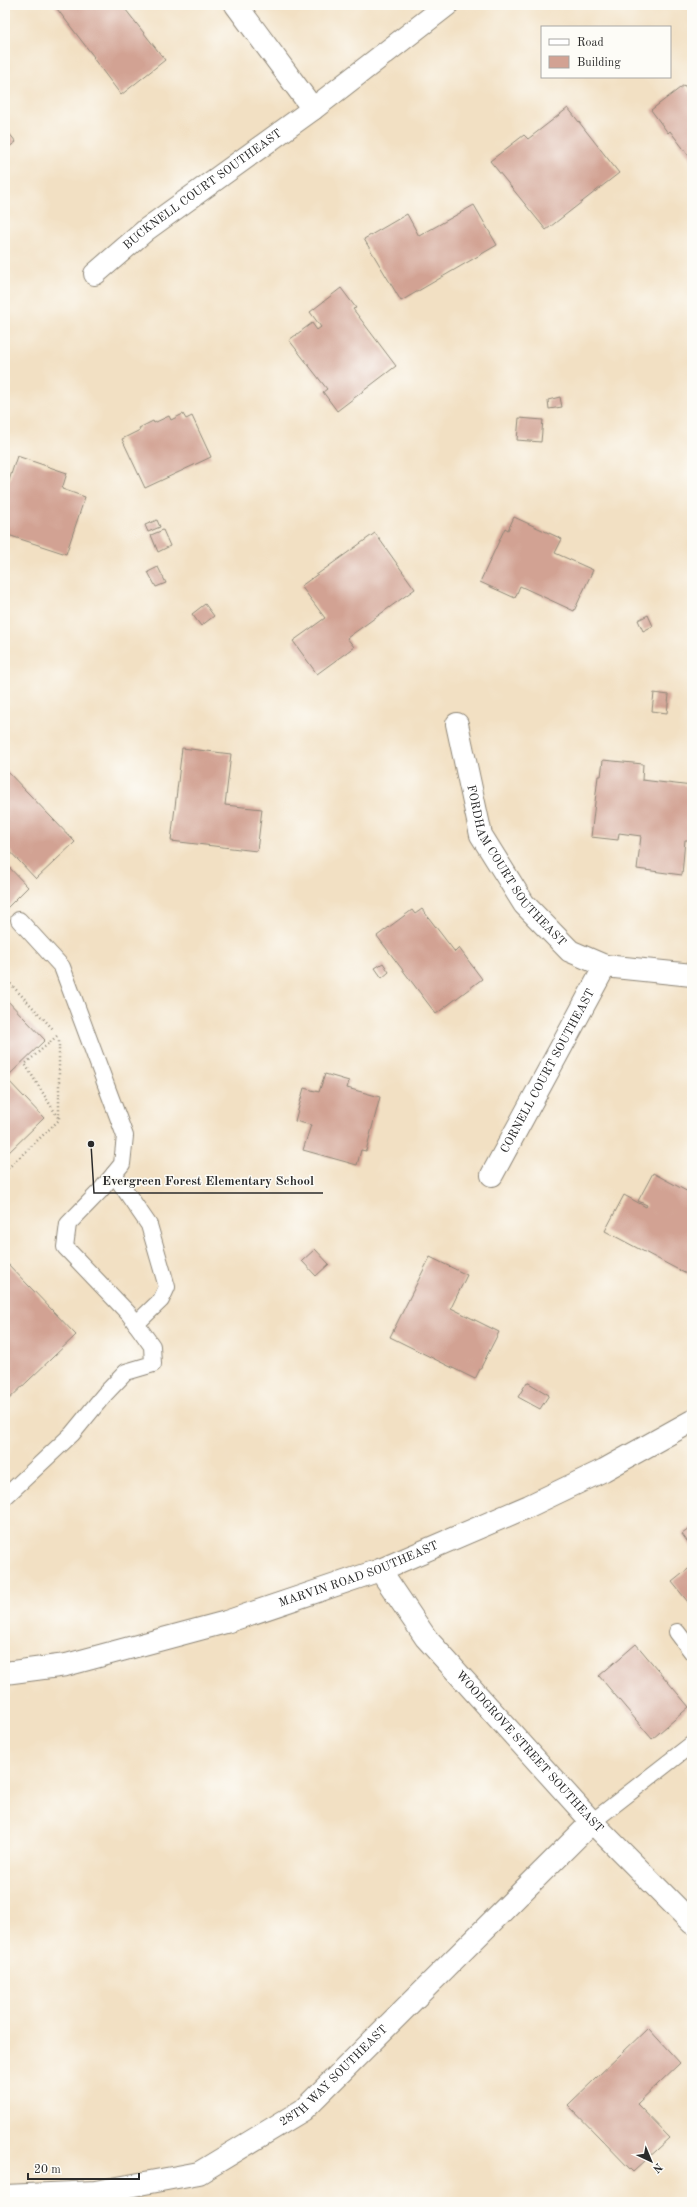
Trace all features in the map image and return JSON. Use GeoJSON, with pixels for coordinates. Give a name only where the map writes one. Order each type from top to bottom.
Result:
{"type":"FeatureCollection","features":[{"type":"Feature","properties":{"kind":"street"},"geometry":{"type":"LineString","coordinates":[[236,5],[313,109]]}},
{"type":"Feature","properties":{"kind":"street","name":"BUCKNELL COURT SOUTHEAST"},"geometry":{"type":"LineString","coordinates":[[95,274],[146,229],[313,109],[447,5]]}},
{"type":"Feature","properties":{"kind":"street","name":"FORDHAM COURT SOUTHEAST"},"geometry":{"type":"LineString","coordinates":[[457,724],[481,835],[524,904],[570,951],[605,966],[692,975]]}},
{"type":"Feature","properties":{"kind":"street","name":"CORNELL COURT SOUTHEAST"},"geometry":{"type":"LineString","coordinates":[[492,1175],[605,966]]}},
{"type":"Feature","properties":{"kind":"street","name":"MARVIN ROAD SOUTHEAST"},"geometry":{"type":"LineString","coordinates":[[5,1673],[66,1665],[226,1622],[380,1570],[529,1506],[604,1470],[692,1421]]}},
{"type":"Feature","properties":{"kind":"street","name":"WOODGROVE STREET SOUTHEAST"},"geometry":{"type":"LineString","coordinates":[[380,1570],[426,1638],[592,1822],[692,1923]]}},
{"type":"Feature","properties":{"kind":"street","name":"28TH WAY SOUTHEAST"},"geometry":{"type":"LineString","coordinates":[[5,2196],[96,2192],[199,2173],[303,2110],[592,1822]]}},
{"type":"Feature","properties":{"kind":"lane"},"geometry":{"type":"LineString","coordinates":[[5,1497],[72,1434],[104,1395],[126,1372],[153,1364],[152,1346],[136,1324],[66,1247],[68,1224],[122,1164],[126,1136],[62,967],[19,920]]}},
{"type":"Feature","properties":{"kind":"lane"},"geometry":{"type":"LineString","coordinates":[[114,1174],[149,1225],[167,1287],[162,1300],[136,1324]]}},
{"type":"Feature","properties":{"kind":"lane"},"geometry":{"type":"LineString","coordinates":[[677,1632],[692,1652]]}},
{"type":"Feature","properties":{"kind":"lane"},"geometry":{"type":"LineString","coordinates":[[592,1822],[692,1744]]}},
{"type":"Feature","properties":{"kind":"path"},"geometry":{"type":"LineString","coordinates":[[5,978],[59,1035],[59,1120],[5,1171]]}},
{"type":"Feature","properties":{"kind":"path"},"geometry":{"type":"LineString","coordinates":[[59,1035],[25,1064],[59,1120]]}},
{"type":"Feature","properties":{"kind":"building"},"geometry":{"type":"Polygon","coordinates":[[[54,5],[122,5],[165,60],[121,95],[54,5]]]}},
{"type":"Feature","properties":{"kind":"building"},"geometry":{"type":"Polygon","coordinates":[[[684,85],[692,95],[692,160],[670,131],[668,133],[651,110],[684,85]]]}},
{"type":"Feature","properties":{"kind":"building"},"geometry":{"type":"Polygon","coordinates":[[[568,108],[619,173],[546,230],[490,161],[524,135],[528,139],[568,108]]]}},
{"type":"Feature","properties":{"kind":"building"},"geometry":{"type":"Polygon","coordinates":[[[5,128],[16,142],[5,150],[5,128]]]}},
{"type":"Feature","properties":{"kind":"building"},"geometry":{"type":"Polygon","coordinates":[[[474,205],[497,245],[401,301],[364,239],[407,214],[419,236],[474,205]]]}},
{"type":"Feature","properties":{"kind":"building"},"geometry":{"type":"Polygon","coordinates":[[[341,288],[356,308],[353,309],[396,366],[337,411],[323,392],[327,389],[289,340],[312,323],[317,330],[321,327],[310,312],[341,288]]]}},
{"type":"Feature","properties":{"kind":"building"},"geometry":{"type":"Polygon","coordinates":[[[560,397],[562,407],[549,409],[548,400],[560,397]]]}},
{"type":"Feature","properties":{"kind":"building"},"geometry":{"type":"Polygon","coordinates":[[[183,414],[186,419],[192,416],[211,457],[145,488],[122,439],[140,430],[139,428],[153,421],[154,423],[169,416],[171,420],[183,414]]]}},
{"type":"Feature","properties":{"kind":"building"},"geometry":{"type":"Polygon","coordinates":[[[519,418],[543,420],[541,442],[517,440],[519,418]]]}},
{"type":"Feature","properties":{"kind":"building"},"geometry":{"type":"Polygon","coordinates":[[[17,456],[67,473],[62,489],[85,497],[66,554],[5,534],[5,493],[17,456]]]}},
{"type":"Feature","properties":{"kind":"building"},"geometry":{"type":"Polygon","coordinates":[[[514,517],[562,539],[555,553],[593,570],[574,611],[520,586],[515,598],[480,582],[505,528],[508,530],[514,517]]]}},
{"type":"Feature","properties":{"kind":"building"},"geometry":{"type":"Polygon","coordinates":[[[157,520],[160,527],[148,532],[145,525],[157,520]]]}},
{"type":"Feature","properties":{"kind":"building"},"geometry":{"type":"Polygon","coordinates":[[[163,530],[170,546],[158,552],[151,535],[163,530]]]}},
{"type":"Feature","properties":{"kind":"building"},"geometry":{"type":"Polygon","coordinates":[[[375,533],[415,589],[347,638],[354,647],[317,674],[293,641],[325,618],[301,586],[375,533]]]}},
{"type":"Feature","properties":{"kind":"building"},"geometry":{"type":"Polygon","coordinates":[[[158,567],[166,583],[156,587],[148,572],[158,567]]]}},
{"type":"Feature","properties":{"kind":"building"},"geometry":{"type":"Polygon","coordinates":[[[205,604],[214,616],[201,626],[192,614],[205,604]]]}},
{"type":"Feature","properties":{"kind":"building"},"geometry":{"type":"Polygon","coordinates":[[[648,615],[653,626],[643,631],[638,620],[648,615]]]}},
{"type":"Feature","properties":{"kind":"building"},"geometry":{"type":"Polygon","coordinates":[[[654,693],[669,695],[667,713],[652,711],[654,693]]]}},
{"type":"Feature","properties":{"kind":"building"},"geometry":{"type":"Polygon","coordinates":[[[182,748],[231,754],[225,805],[262,809],[257,851],[171,841],[182,748]]]}},
{"type":"Feature","properties":{"kind":"building"},"geometry":{"type":"Polygon","coordinates":[[[603,760],[643,764],[642,780],[692,786],[692,840],[685,840],[682,875],[637,869],[641,836],[619,833],[618,840],[591,837],[598,776],[601,776],[603,760]]]}},
{"type":"Feature","properties":{"kind":"building"},"geometry":{"type":"Polygon","coordinates":[[[5,769],[75,842],[36,879],[5,846],[5,769]]]}},
{"type":"Feature","properties":{"kind":"building"},"geometry":{"type":"Polygon","coordinates":[[[5,863],[28,887],[5,910],[5,863]]]}},
{"type":"Feature","properties":{"kind":"building"},"geometry":{"type":"Polygon","coordinates":[[[422,909],[455,952],[459,948],[482,979],[436,1014],[377,936],[412,910],[415,914],[422,909]]]}},
{"type":"Feature","properties":{"kind":"building"},"geometry":{"type":"Polygon","coordinates":[[[383,963],[389,972],[382,978],[375,968],[383,963]]]}},
{"type":"Feature","properties":{"kind":"building"},"geometry":{"type":"Polygon","coordinates":[[[5,998],[45,1040],[6,1078],[44,1118],[5,1156],[5,998]]]}},
{"type":"Feature","properties":{"kind":"building"},"geometry":{"type":"Polygon","coordinates":[[[325,1074],[349,1081],[347,1088],[380,1097],[366,1151],[361,1150],[357,1165],[303,1150],[311,1125],[295,1121],[304,1088],[319,1092],[325,1074]]]}},
{"type":"Feature","properties":{"kind":"building"},"geometry":{"type":"Polygon","coordinates":[[[653,1173],[692,1194],[692,1277],[605,1231],[624,1195],[646,1207],[647,1205],[638,1201],[653,1173]]]}},
{"type":"Feature","properties":{"kind":"building"},"geometry":{"type":"Polygon","coordinates":[[[315,1249],[329,1264],[316,1276],[302,1261],[315,1249]]]}},
{"type":"Feature","properties":{"kind":"building"},"geometry":{"type":"Polygon","coordinates":[[[430,1257],[467,1275],[451,1308],[499,1332],[475,1379],[390,1337],[430,1257]]]}},
{"type":"Feature","properties":{"kind":"building"},"geometry":{"type":"Polygon","coordinates":[[[5,1261],[76,1335],[5,1403],[5,1261]]]}},
{"type":"Feature","properties":{"kind":"building"},"geometry":{"type":"Polygon","coordinates":[[[527,1382],[549,1395],[540,1409],[518,1397],[527,1382]]]}},
{"type":"Feature","properties":{"kind":"building"},"geometry":{"type":"Polygon","coordinates":[[[692,1527],[692,1548],[682,1534],[692,1527]]]}},
{"type":"Feature","properties":{"kind":"building"},"geometry":{"type":"Polygon","coordinates":[[[692,1566],[692,1607],[672,1582],[692,1566]]]}},
{"type":"Feature","properties":{"kind":"building"},"geometry":{"type":"Polygon","coordinates":[[[636,1644],[689,1707],[652,1739],[599,1676],[636,1644]]]}},
{"type":"Feature","properties":{"kind":"building"},"geometry":{"type":"Polygon","coordinates":[[[648,2028],[680,2063],[637,2104],[670,2138],[633,2172],[568,2105],[648,2028]]]}},
{"type":"Feature","properties":{"kind":"place","name":"Evergreen Forest Elementary School"},"geometry":{"type":"Point","coordinates":[91,1144]}}]}
